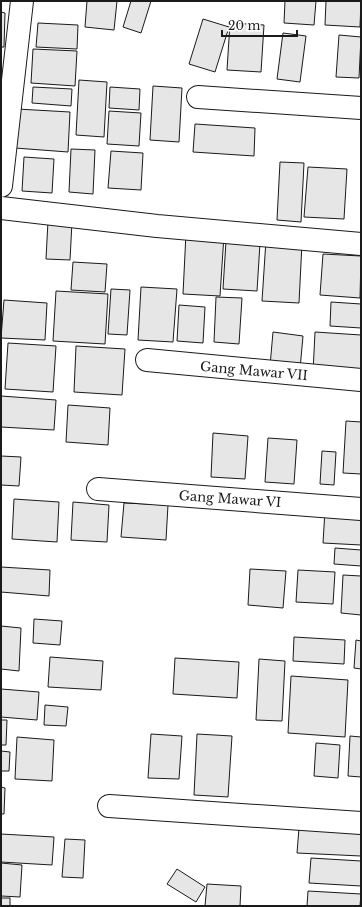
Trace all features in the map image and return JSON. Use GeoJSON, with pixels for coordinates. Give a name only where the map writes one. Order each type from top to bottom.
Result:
{"type":"FeatureCollection","features":[{"type":"Feature","properties":{"kind":"street"},"geometry":{"type":"LineString","coordinates":[[1,181],[22,1]]}},
{"type":"Feature","properties":{"kind":"street"},"geometry":{"type":"LineString","coordinates":[[198,97],[361,108]]}},
{"type":"Feature","properties":{"kind":"street"},"geometry":{"type":"LineString","coordinates":[[1,208],[165,227],[361,244]]}},
{"type":"Feature","properties":{"kind":"street","name":"Gang Mawar VII"},"geometry":{"type":"LineString","coordinates":[[147,360],[361,380]]}},
{"type":"Feature","properties":{"kind":"street","name":"Gang Mawar VI"},"geometry":{"type":"LineString","coordinates":[[98,489],[361,509]]}},
{"type":"Feature","properties":{"kind":"street"},"geometry":{"type":"LineString","coordinates":[[109,806],[361,823]]}},
{"type":"Feature","properties":{"kind":"building"},"geometry":{"type":"Polygon","coordinates":[[[87,1],[117,1],[114,30],[85,27],[87,1]]]}},
{"type":"Feature","properties":{"kind":"building"},"geometry":{"type":"Polygon","coordinates":[[[131,1],[151,1],[141,33],[123,27],[131,1]]]}},
{"type":"Feature","properties":{"kind":"building"},"geometry":{"type":"Polygon","coordinates":[[[285,1],[316,1],[314,25],[284,23],[285,1]]]}},
{"type":"Feature","properties":{"kind":"building"},"geometry":{"type":"Polygon","coordinates":[[[326,1],[361,1],[360,27],[325,25],[326,1]]]}},
{"type":"Feature","properties":{"kind":"building"},"geometry":{"type":"Polygon","coordinates":[[[1,12],[5,13],[4,47],[1,47],[1,12]]]}},
{"type":"Feature","properties":{"kind":"building"},"geometry":{"type":"Polygon","coordinates":[[[203,19],[229,27],[215,72],[189,64],[203,19]]]}},
{"type":"Feature","properties":{"kind":"building"},"geometry":{"type":"Polygon","coordinates":[[[38,23],[78,25],[77,49],[36,47],[38,23]]]}},
{"type":"Feature","properties":{"kind":"building"},"geometry":{"type":"Polygon","coordinates":[[[230,23],[264,25],[261,72],[227,70],[230,23]]]}},
{"type":"Feature","properties":{"kind":"building"},"geometry":{"type":"Polygon","coordinates":[[[283,33],[306,36],[300,82],[277,79],[283,33]]]}},
{"type":"Feature","properties":{"kind":"building"},"geometry":{"type":"Polygon","coordinates":[[[339,35],[361,37],[359,78],[336,77],[339,35]]]}},
{"type":"Feature","properties":{"kind":"building"},"geometry":{"type":"Polygon","coordinates":[[[33,49],[77,51],[75,86],[31,83],[33,49]]]}},
{"type":"Feature","properties":{"kind":"building"},"geometry":{"type":"Polygon","coordinates":[[[79,80],[107,82],[104,137],[76,135],[79,80]]]}},
{"type":"Feature","properties":{"kind":"building"},"geometry":{"type":"Polygon","coordinates":[[[153,86],[182,88],[179,142],[150,140],[153,86]]]}},
{"type":"Feature","properties":{"kind":"building"},"geometry":{"type":"Polygon","coordinates":[[[33,87],[72,89],[71,106],[32,103],[33,87]]]}},
{"type":"Feature","properties":{"kind":"building"},"geometry":{"type":"Polygon","coordinates":[[[110,87],[140,89],[139,110],[109,108],[110,87]]]}},
{"type":"Feature","properties":{"kind":"building"},"geometry":{"type":"Polygon","coordinates":[[[17,109],[70,112],[68,152],[15,148],[17,109]]]}},
{"type":"Feature","properties":{"kind":"building"},"geometry":{"type":"Polygon","coordinates":[[[109,111],[141,113],[139,146],[107,144],[109,111]]]}},
{"type":"Feature","properties":{"kind":"building"},"geometry":{"type":"Polygon","coordinates":[[[195,124],[255,128],[254,156],[193,152],[195,124]]]}},
{"type":"Feature","properties":{"kind":"building"},"geometry":{"type":"Polygon","coordinates":[[[71,149],[95,150],[93,194],[69,192],[71,149]]]}},
{"type":"Feature","properties":{"kind":"building"},"geometry":{"type":"Polygon","coordinates":[[[111,151],[143,153],[141,190],[108,188],[111,151]]]}},
{"type":"Feature","properties":{"kind":"building"},"geometry":{"type":"Polygon","coordinates":[[[24,157],[54,159],[52,193],[22,191],[24,157]]]}},
{"type":"Feature","properties":{"kind":"building"},"geometry":{"type":"Polygon","coordinates":[[[280,162],[304,163],[301,222],[277,220],[280,162]]]}},
{"type":"Feature","properties":{"kind":"building"},"geometry":{"type":"Polygon","coordinates":[[[308,167],[347,169],[344,219],[304,217],[308,167]]]}},
{"type":"Feature","properties":{"kind":"building"},"geometry":{"type":"Polygon","coordinates":[[[48,221],[72,222],[70,260],[46,259],[48,221]]]}},
{"type":"Feature","properties":{"kind":"building"},"geometry":{"type":"Polygon","coordinates":[[[186,233],[224,235],[220,296],[183,294],[186,233]]]}},
{"type":"Feature","properties":{"kind":"building"},"geometry":{"type":"Polygon","coordinates":[[[266,240],[302,243],[299,303],[262,301],[266,240]]]}},
{"type":"Feature","properties":{"kind":"building"},"geometry":{"type":"Polygon","coordinates":[[[226,241],[260,243],[257,291],[223,289],[226,241]]]}},
{"type":"Feature","properties":{"kind":"building"},"geometry":{"type":"Polygon","coordinates":[[[323,254],[361,256],[360,298],[320,295],[323,254]]]}},
{"type":"Feature","properties":{"kind":"building"},"geometry":{"type":"Polygon","coordinates":[[[73,262],[107,264],[105,292],[71,290],[73,262]]]}},
{"type":"Feature","properties":{"kind":"building"},"geometry":{"type":"Polygon","coordinates":[[[141,287],[177,289],[173,342],[138,340],[141,287]]]}},
{"type":"Feature","properties":{"kind":"building"},"geometry":{"type":"Polygon","coordinates":[[[111,289],[130,290],[127,335],[108,334],[111,289]]]}},
{"type":"Feature","properties":{"kind":"building"},"geometry":{"type":"Polygon","coordinates":[[[56,291],[108,294],[105,344],[53,341],[56,291]]]}},
{"type":"Feature","properties":{"kind":"building"},"geometry":{"type":"Polygon","coordinates":[[[216,297],[242,298],[239,344],[214,342],[216,297]]]}},
{"type":"Feature","properties":{"kind":"building"},"geometry":{"type":"Polygon","coordinates":[[[4,300],[47,303],[45,340],[1,338],[4,300]]]}},
{"type":"Feature","properties":{"kind":"building"},"geometry":{"type":"Polygon","coordinates":[[[331,302],[361,304],[361,328],[330,326],[331,302]]]}},
{"type":"Feature","properties":{"kind":"building"},"geometry":{"type":"Polygon","coordinates":[[[179,305],[205,307],[203,343],[177,341],[179,305]]]}},
{"type":"Feature","properties":{"kind":"building"},"geometry":{"type":"Polygon","coordinates":[[[273,332],[303,336],[300,369],[270,366],[273,332]]]}},
{"type":"Feature","properties":{"kind":"building"},"geometry":{"type":"Polygon","coordinates":[[[315,332],[361,335],[361,375],[313,372],[315,332]]]}},
{"type":"Feature","properties":{"kind":"building"},"geometry":{"type":"Polygon","coordinates":[[[8,343],[56,346],[53,392],[5,389],[8,343]]]}},
{"type":"Feature","properties":{"kind":"building"},"geometry":{"type":"Polygon","coordinates":[[[76,346],[125,349],[122,395],[74,392],[76,346]]]}},
{"type":"Feature","properties":{"kind":"building"},"geometry":{"type":"Polygon","coordinates":[[[1,396],[56,400],[54,430],[1,427],[1,396]]]}},
{"type":"Feature","properties":{"kind":"building"},"geometry":{"type":"Polygon","coordinates":[[[68,405],[110,408],[108,445],[66,442],[68,405]]]}},
{"type":"Feature","properties":{"kind":"building"},"geometry":{"type":"Polygon","coordinates":[[[346,421],[361,422],[361,474],[343,473],[346,421]]]}},
{"type":"Feature","properties":{"kind":"building"},"geometry":{"type":"Polygon","coordinates":[[[213,433],[248,436],[245,479],[211,477],[213,433]]]}},
{"type":"Feature","properties":{"kind":"building"},"geometry":{"type":"Polygon","coordinates":[[[268,438],[297,440],[294,484],[265,482],[268,438]]]}},
{"type":"Feature","properties":{"kind":"building"},"geometry":{"type":"Polygon","coordinates":[[[322,451],[336,452],[334,485],[320,484],[322,451]]]}},
{"type":"Feature","properties":{"kind":"building"},"geometry":{"type":"Polygon","coordinates":[[[1,456],[21,457],[19,486],[1,485],[1,456]]]}},
{"type":"Feature","properties":{"kind":"building"},"geometry":{"type":"Polygon","coordinates":[[[14,499],[59,502],[57,542],[12,539],[14,499]]]}},
{"type":"Feature","properties":{"kind":"building"},"geometry":{"type":"Polygon","coordinates":[[[73,502],[109,505],[107,542],[71,540],[73,502]]]}},
{"type":"Feature","properties":{"kind":"building"},"geometry":{"type":"Polygon","coordinates":[[[124,503],[168,505],[166,540],[121,537],[124,503]]]}},
{"type":"Feature","properties":{"kind":"building"},"geometry":{"type":"Polygon","coordinates":[[[325,510],[361,512],[361,545],[323,543],[325,510]]]}},
{"type":"Feature","properties":{"kind":"building"},"geometry":{"type":"Polygon","coordinates":[[[335,548],[361,550],[361,566],[334,564],[335,548]]]}},
{"type":"Feature","properties":{"kind":"building"},"geometry":{"type":"Polygon","coordinates":[[[1,567],[50,570],[49,596],[1,592],[1,567]]]}},
{"type":"Feature","properties":{"kind":"building"},"geometry":{"type":"Polygon","coordinates":[[[250,569],[286,571],[283,608],[248,605],[250,569]]]}},
{"type":"Feature","properties":{"kind":"building"},"geometry":{"type":"Polygon","coordinates":[[[298,570],[335,572],[333,604],[296,602],[298,570]]]}},
{"type":"Feature","properties":{"kind":"building"},"geometry":{"type":"Polygon","coordinates":[[[343,575],[361,576],[361,615],[341,613],[343,575]]]}},
{"type":"Feature","properties":{"kind":"building"},"geometry":{"type":"Polygon","coordinates":[[[34,619],[62,621],[60,645],[33,643],[34,619]]]}},
{"type":"Feature","properties":{"kind":"building"},"geometry":{"type":"Polygon","coordinates":[[[1,626],[21,628],[19,671],[1,669],[1,626]]]}},
{"type":"Feature","properties":{"kind":"building"},"geometry":{"type":"Polygon","coordinates":[[[294,637],[345,640],[344,664],[293,661],[294,637]]]}},
{"type":"Feature","properties":{"kind":"building"},"geometry":{"type":"Polygon","coordinates":[[[356,640],[361,641],[361,669],[354,668],[356,640]]]}},
{"type":"Feature","properties":{"kind":"building"},"geometry":{"type":"Polygon","coordinates":[[[50,657],[103,661],[101,690],[48,687],[50,657]]]}},
{"type":"Feature","properties":{"kind":"building"},"geometry":{"type":"Polygon","coordinates":[[[175,658],[239,662],[237,698],[173,694],[175,658]]]}},
{"type":"Feature","properties":{"kind":"building"},"geometry":{"type":"Polygon","coordinates":[[[259,659],[285,661],[282,721],[256,720],[259,659]]]}},
{"type":"Feature","properties":{"kind":"building"},"geometry":{"type":"Polygon","coordinates":[[[291,676],[348,680],[345,737],[288,733],[291,676]]]}},
{"type":"Feature","properties":{"kind":"building"},"geometry":{"type":"Polygon","coordinates":[[[1,689],[39,692],[37,720],[1,717],[1,689]]]}},
{"type":"Feature","properties":{"kind":"building"},"geometry":{"type":"Polygon","coordinates":[[[45,705],[68,707],[66,726],[44,725],[45,705]]]}},
{"type":"Feature","properties":{"kind":"building"},"geometry":{"type":"Polygon","coordinates":[[[1,720],[7,720],[6,745],[1,745],[1,720]]]}},
{"type":"Feature","properties":{"kind":"building"},"geometry":{"type":"Polygon","coordinates":[[[151,734],[182,736],[179,779],[148,778],[151,734]]]}},
{"type":"Feature","properties":{"kind":"building"},"geometry":{"type":"Polygon","coordinates":[[[197,734],[232,736],[228,797],[194,795],[197,734]]]}},
{"type":"Feature","properties":{"kind":"building"},"geometry":{"type":"Polygon","coordinates":[[[350,736],[361,737],[361,777],[348,776],[350,736]]]}},
{"type":"Feature","properties":{"kind":"building"},"geometry":{"type":"Polygon","coordinates":[[[17,737],[54,740],[52,781],[15,779],[17,737]]]}},
{"type":"Feature","properties":{"kind":"building"},"geometry":{"type":"Polygon","coordinates":[[[316,743],[340,745],[338,778],[314,776],[316,743]]]}},
{"type":"Feature","properties":{"kind":"building"},"geometry":{"type":"Polygon","coordinates":[[[1,751],[10,752],[9,771],[1,771],[1,751]]]}},
{"type":"Feature","properties":{"kind":"building"},"geometry":{"type":"Polygon","coordinates":[[[1,787],[5,788],[4,814],[1,814],[1,787]]]}},
{"type":"Feature","properties":{"kind":"building"},"geometry":{"type":"Polygon","coordinates":[[[299,828],[361,831],[361,856],[297,853],[299,828]]]}},
{"type":"Feature","properties":{"kind":"building"},"geometry":{"type":"Polygon","coordinates":[[[1,834],[54,837],[52,865],[1,862],[1,834]]]}},
{"type":"Feature","properties":{"kind":"building"},"geometry":{"type":"Polygon","coordinates":[[[65,839],[85,840],[83,878],[62,877],[65,839]]]}},
{"type":"Feature","properties":{"kind":"building"},"geometry":{"type":"Polygon","coordinates":[[[311,858],[361,861],[361,886],[309,883],[311,858]]]}},
{"type":"Feature","properties":{"kind":"building"},"geometry":{"type":"Polygon","coordinates":[[[1,863],[22,865],[20,897],[1,896],[1,863]]]}},
{"type":"Feature","properties":{"kind":"building"},"geometry":{"type":"Polygon","coordinates":[[[177,869],[205,887],[196,902],[167,884],[177,869]]]}},
{"type":"Feature","properties":{"kind":"building"},"geometry":{"type":"Polygon","coordinates":[[[207,884],[241,886],[240,906],[205,906],[207,884]]]}},
{"type":"Feature","properties":{"kind":"building"},"geometry":{"type":"Polygon","coordinates":[[[308,891],[361,894],[360,906],[307,906],[308,891]]]}},
{"type":"Feature","properties":{"kind":"building"},"geometry":{"type":"Polygon","coordinates":[[[1,898],[10,898],[10,906],[1,906],[1,898]]]}}]}
